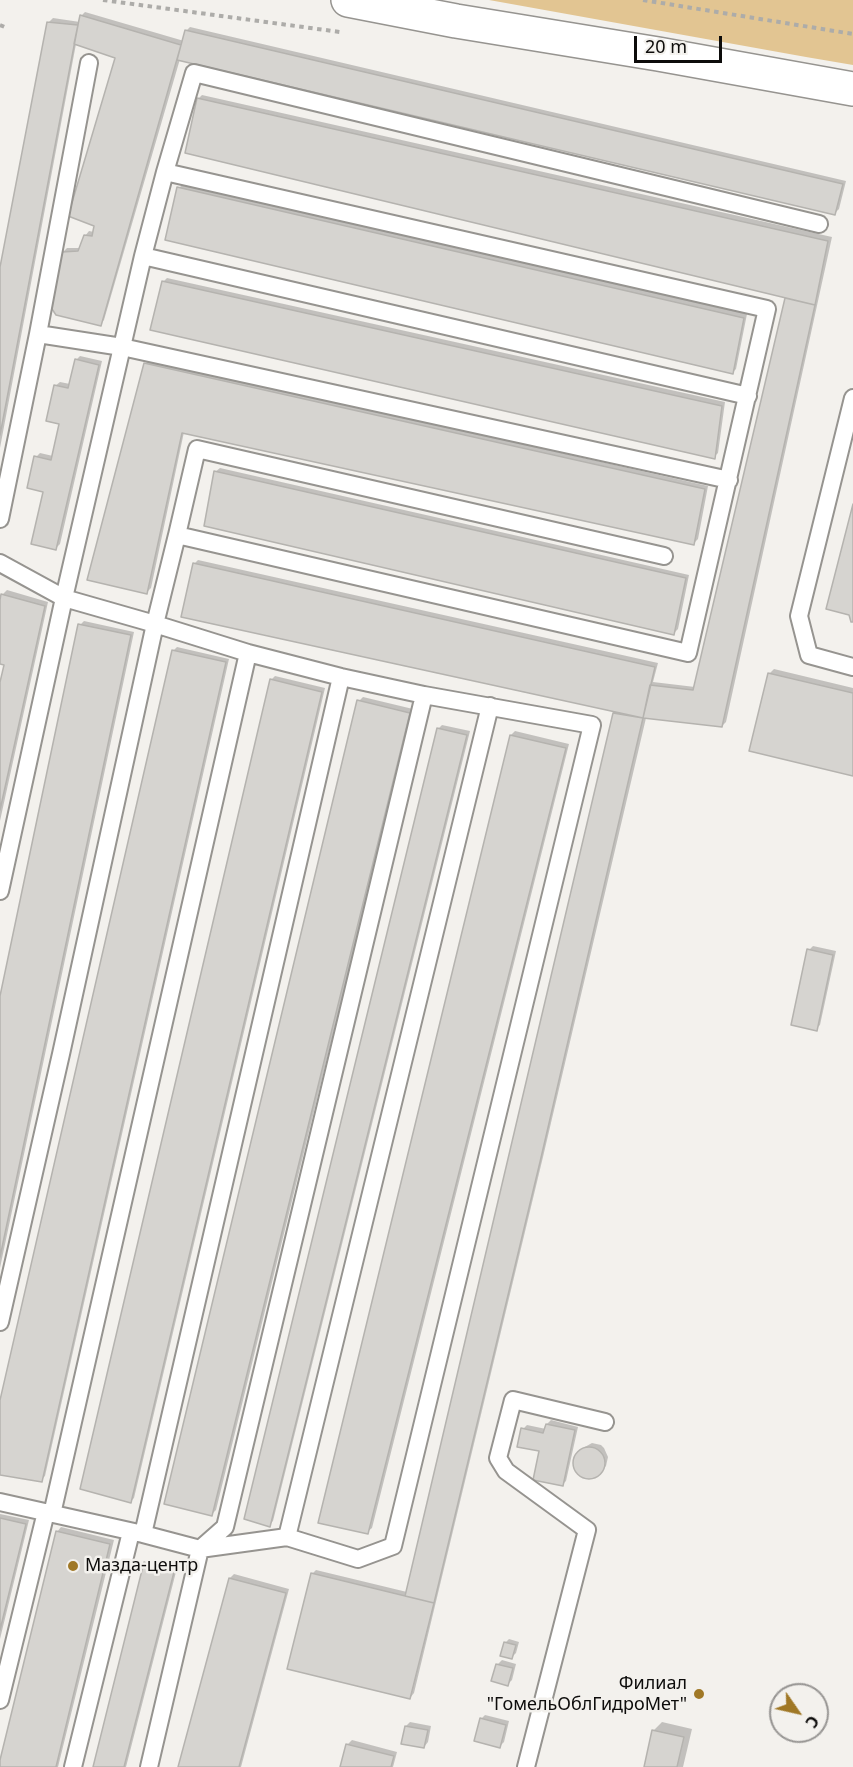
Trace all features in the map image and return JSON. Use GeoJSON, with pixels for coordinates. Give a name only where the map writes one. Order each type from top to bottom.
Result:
{"type":"FeatureCollection","features":[{"type":"Feature","properties":{"kind":"street"},"geometry":{"type":"LineString","coordinates":[[348,0],[456,21],[853,89]]}},
{"type":"Feature","properties":{"kind":"lane"},"geometry":{"type":"LineString","coordinates":[[0,519],[38,334],[89,63]]}},
{"type":"Feature","properties":{"kind":"lane"},"geometry":{"type":"LineString","coordinates":[[0,891],[64,598],[143,256],[194,72],[819,224]]}},
{"type":"Feature","properties":{"kind":"lane"},"geometry":{"type":"LineString","coordinates":[[165,172],[767,309],[688,653],[177,535]]}},
{"type":"Feature","properties":{"kind":"lane"},"geometry":{"type":"LineString","coordinates":[[143,256],[748,396]]}},
{"type":"Feature","properties":{"kind":"lane"},"geometry":{"type":"LineString","coordinates":[[38,334],[122,347],[729,480]]}},
{"type":"Feature","properties":{"kind":"lane"},"geometry":{"type":"LineString","coordinates":[[853,398],[799,616],[809,655],[853,667]]}},
{"type":"Feature","properties":{"kind":"lane"},"geometry":{"type":"LineString","coordinates":[[0,1322],[196,449],[664,556]]}},
{"type":"Feature","properties":{"kind":"lane"},"geometry":{"type":"LineString","coordinates":[[0,563],[64,598],[248,653],[424,695],[592,725],[393,1546],[358,1559],[287,1537],[200,1549],[0,1502]]}},
{"type":"Feature","properties":{"kind":"lane"},"geometry":{"type":"LineString","coordinates":[[0,1700],[49,1513],[248,653]]}},
{"type":"Feature","properties":{"kind":"lane"},"geometry":{"type":"LineString","coordinates":[[73,1767],[137,1533],[341,676]]}},
{"type":"Feature","properties":{"kind":"lane"},"geometry":{"type":"LineString","coordinates":[[149,1767],[200,1549],[225,1527],[424,695]]}},
{"type":"Feature","properties":{"kind":"lane"},"geometry":{"type":"LineString","coordinates":[[287,1537],[490,706]]}},
{"type":"Feature","properties":{"kind":"lane"},"geometry":{"type":"LineString","coordinates":[[526,1767],[586,1530],[506,1471],[498,1458],[513,1400],[605,1422]]}},
{"type":"Feature","properties":{"kind":"path"},"geometry":{"type":"LineString","coordinates":[[643,0],[853,34]]}},
{"type":"Feature","properties":{"kind":"path"},"geometry":{"type":"LineString","coordinates":[[0,26],[7,28]]}},
{"type":"Feature","properties":{"kind":"shaded area"},"geometry":{"type":"Polygon","coordinates":[[[489,0],[853,0],[853,65],[806,57],[489,0]]]}},
{"type":"Feature","properties":{"kind":"building"},"geometry":{"type":"Polygon","coordinates":[[[80,15],[181,45],[101,326],[56,315],[50,306],[62,252],[78,251],[84,235],[92,236],[94,226],[68,216],[115,58],[74,44],[80,15]]]}},
{"type":"Feature","properties":{"kind":"building"},"geometry":{"type":"Polygon","coordinates":[[[47,22],[78,25],[0,435],[0,267],[47,22]]]}},
{"type":"Feature","properties":{"kind":"building"},"geometry":{"type":"Polygon","coordinates":[[[185,30],[843,184],[835,215],[177,60],[185,30]]]}},
{"type":"Feature","properties":{"kind":"building"},"geometry":{"type":"Polygon","coordinates":[[[197,98],[828,241],[815,305],[185,153],[197,98]]]}},
{"type":"Feature","properties":{"kind":"building"},"geometry":{"type":"Polygon","coordinates":[[[177,187],[744,318],[733,374],[165,240],[177,187]]]}},
{"type":"Feature","properties":{"kind":"building"},"geometry":{"type":"Polygon","coordinates":[[[162,281],[722,406],[715,459],[150,330],[162,281]]]}},
{"type":"Feature","properties":{"kind":"building"},"geometry":{"type":"Polygon","coordinates":[[[785,298],[815,305],[722,727],[643,718],[650,685],[693,690],[785,298]]]}},
{"type":"Feature","properties":{"kind":"building"},"geometry":{"type":"Polygon","coordinates":[[[75,359],[99,365],[56,550],[31,544],[43,492],[27,488],[34,456],[51,460],[59,424],[46,421],[54,385],[68,388],[75,359]]]}},
{"type":"Feature","properties":{"kind":"building"},"geometry":{"type":"Polygon","coordinates":[[[144,363],[705,489],[694,545],[182,433],[147,594],[87,580],[144,363]]]}},
{"type":"Feature","properties":{"kind":"building"},"geometry":{"type":"Polygon","coordinates":[[[214,471],[686,578],[674,635],[204,526],[214,471]]]}},
{"type":"Feature","properties":{"kind":"building"},"geometry":{"type":"Polygon","coordinates":[[[853,504],[853,622],[851,622],[849,615],[826,609],[853,504]]]}},
{"type":"Feature","properties":{"kind":"building"},"geometry":{"type":"Polygon","coordinates":[[[193,563],[655,667],[643,718],[181,617],[193,563]]]}},
{"type":"Feature","properties":{"kind":"building"},"geometry":{"type":"Polygon","coordinates":[[[1,594],[45,606],[0,810],[0,682],[4,665],[0,664],[1,594]]]}},
{"type":"Feature","properties":{"kind":"building"},"geometry":{"type":"Polygon","coordinates":[[[78,624],[131,635],[0,1257],[0,996],[78,624]]]}},
{"type":"Feature","properties":{"kind":"building"},"geometry":{"type":"Polygon","coordinates":[[[172,650],[226,662],[42,1482],[0,1475],[0,1400],[172,650]]]}},
{"type":"Feature","properties":{"kind":"building"},"geometry":{"type":"Polygon","coordinates":[[[768,673],[853,693],[853,776],[749,751],[768,673]]]}},
{"type":"Feature","properties":{"kind":"building"},"geometry":{"type":"Polygon","coordinates":[[[270,679],[322,692],[131,1503],[80,1489],[270,679]]]}},
{"type":"Feature","properties":{"kind":"building"},"geometry":{"type":"Polygon","coordinates":[[[357,700],[410,713],[212,1516],[164,1504],[357,700]]]}},
{"type":"Feature","properties":{"kind":"building"},"geometry":{"type":"Polygon","coordinates":[[[613,713],[643,718],[540,1162],[434,1603],[405,1596],[613,713]]]}},
{"type":"Feature","properties":{"kind":"building"},"geometry":{"type":"Polygon","coordinates":[[[437,728],[467,735],[270,1527],[244,1519],[437,728]]]}},
{"type":"Feature","properties":{"kind":"building"},"geometry":{"type":"Polygon","coordinates":[[[510,735],[566,748],[368,1534],[318,1523],[510,735]]]}},
{"type":"Feature","properties":{"kind":"building"},"geometry":{"type":"Polygon","coordinates":[[[807,949],[833,955],[817,1031],[791,1025],[807,949]]]}},
{"type":"Feature","properties":{"kind":"building"},"geometry":{"type":"Polygon","coordinates":[[[546,1424],[575,1430],[563,1486],[533,1480],[539,1451],[517,1447],[521,1428],[543,1433],[546,1424]]]}},
{"type":"Feature","properties":{"kind":"building"},"geometry":{"type":"Polygon","coordinates":[[[589,1447],[600,1452],[605,1463],[600,1474],[589,1479],[578,1474],[573,1463],[578,1452],[589,1447]]]}},
{"type":"Feature","properties":{"kind":"building"},"geometry":{"type":"Polygon","coordinates":[[[0,1518],[26,1524],[0,1630],[0,1518]]]}},
{"type":"Feature","properties":{"kind":"building"},"geometry":{"type":"Polygon","coordinates":[[[56,1531],[110,1544],[56,1767],[0,1767],[0,1760],[56,1531]]]}},
{"type":"Feature","properties":{"kind":"building"},"geometry":{"type":"Polygon","coordinates":[[[144,1562],[174,1572],[124,1767],[93,1767],[144,1562]]]}},
{"type":"Feature","properties":{"kind":"building"},"geometry":{"type":"Polygon","coordinates":[[[311,1573],[434,1603],[410,1699],[287,1669],[311,1573]]]}},
{"type":"Feature","properties":{"kind":"building"},"geometry":{"type":"Polygon","coordinates":[[[229,1578],[286,1593],[239,1767],[178,1767],[229,1578]]]}},
{"type":"Feature","properties":{"kind":"building"},"geometry":{"type":"Polygon","coordinates":[[[504,1642],[516,1645],[512,1659],[500,1656],[504,1642]]]}},
{"type":"Feature","properties":{"kind":"building"},"geometry":{"type":"Polygon","coordinates":[[[496,1664],[513,1668],[508,1686],[491,1681],[496,1664]]]}},
{"type":"Feature","properties":{"kind":"building"},"geometry":{"type":"Polygon","coordinates":[[[480,1718],[506,1725],[500,1748],[474,1741],[480,1718]]]}},
{"type":"Feature","properties":{"kind":"building"},"geometry":{"type":"Polygon","coordinates":[[[405,1726],[428,1730],[424,1748],[401,1744],[405,1726]]]}},
{"type":"Feature","properties":{"kind":"building"},"geometry":{"type":"Polygon","coordinates":[[[652,1730],[684,1737],[677,1767],[644,1767],[652,1730]]]}},
{"type":"Feature","properties":{"kind":"building"},"geometry":{"type":"Polygon","coordinates":[[[346,1744],[394,1756],[391,1767],[340,1767],[346,1744]]]}},
{"type":"Feature","properties":{"kind":"place","name":"Мазда-центр"},"geometry":{"type":"Point","coordinates":[73,1566]}},
{"type":"Feature","properties":{"kind":"place","name":"Филиал \"ГомельОблГидроМет\""},"geometry":{"type":"Point","coordinates":[699,1694]}}]}
